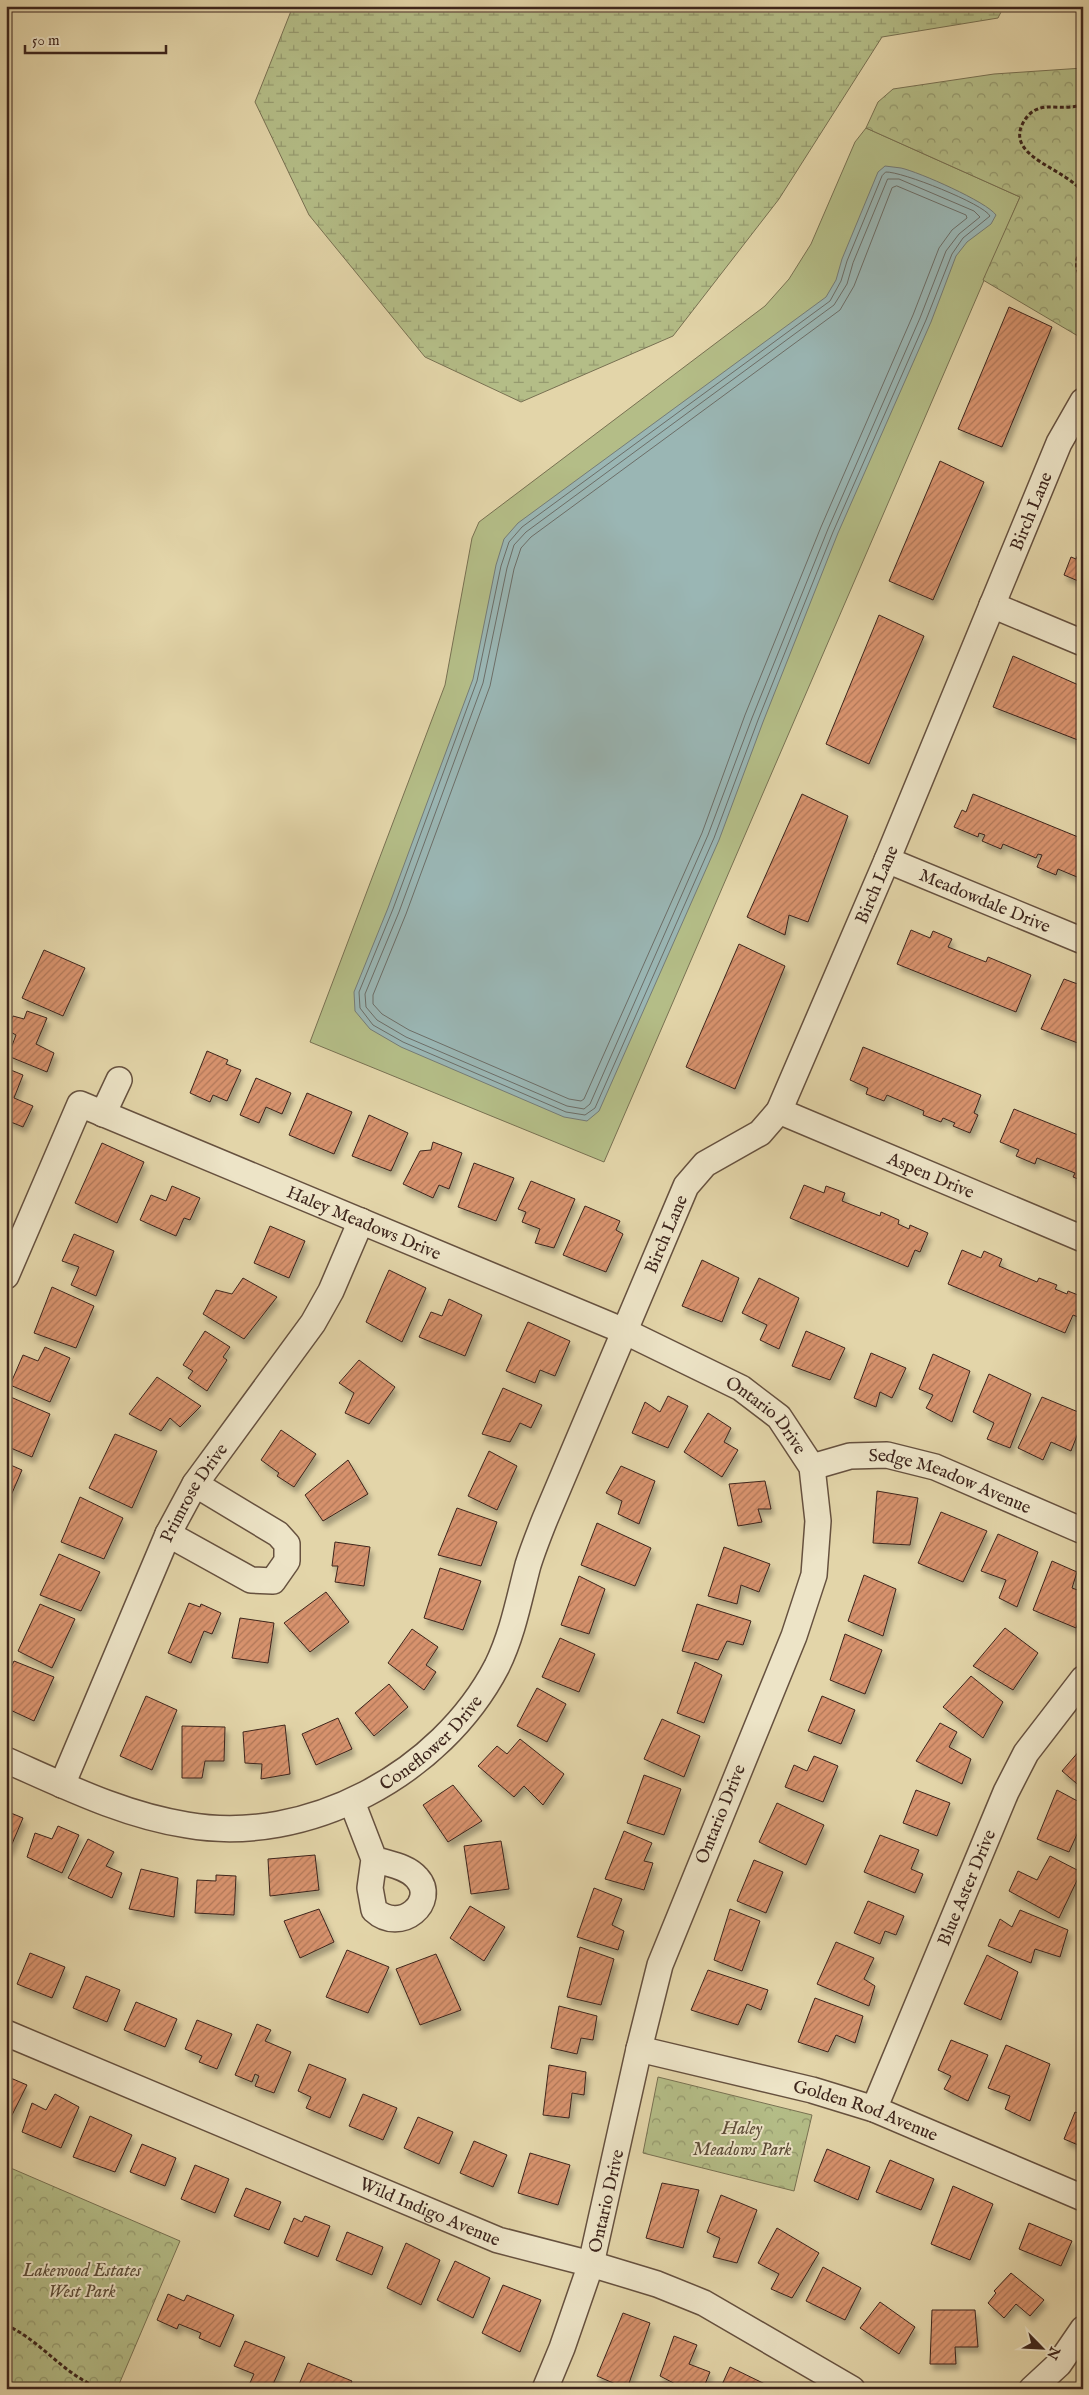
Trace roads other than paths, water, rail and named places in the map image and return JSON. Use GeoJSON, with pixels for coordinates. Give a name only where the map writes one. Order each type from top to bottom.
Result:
{"type":"FeatureCollection","features":[{"type":"Feature","properties":{"kind":"street","name":"Birch Lane"},"geometry":{"type":"LineString","coordinates":[[624,1331],[686,1186],[705,1164],[760,1133],[779,1111],[887,860],[1059,442],[1083,401]]}},
{"type":"Feature","properties":{"kind":"street"},"geometry":{"type":"LineString","coordinates":[[992,605],[1083,643]]}},
{"type":"Feature","properties":{"kind":"street","name":"Meadowdale Drive"},"geometry":{"type":"LineString","coordinates":[[887,860],[1083,941]]}},
{"type":"Feature","properties":{"kind":"street"},"geometry":{"type":"LineString","coordinates":[[104,1114],[119,1080]]}},
{"type":"Feature","properties":{"kind":"street","name":"Haley Meadows Drive"},"geometry":{"type":"LineString","coordinates":[[6,1276],[80,1104],[624,1331]]}},
{"type":"Feature","properties":{"kind":"street","name":"Aspen Drive"},"geometry":{"type":"LineString","coordinates":[[779,1111],[1083,1239]]}},
{"type":"Feature","properties":{"kind":"street","name":"Primrose Drive"},"geometry":{"type":"LineString","coordinates":[[62,1784],[168,1534],[195,1484],[313,1322],[331,1291],[361,1220]]}},
{"type":"Feature","properties":{"kind":"street","name":"Ontario Drive"},"geometry":{"type":"LineString","coordinates":[[545,2389],[562,2348],[591,2264],[639,2048],[660,1965],[794,1636],[814,1575],[818,1521],[812,1467],[779,1417],[742,1388],[624,1331]]}},
{"type":"Feature","properties":{"kind":"street","name":"Coneflower Drive"},"geometry":{"type":"LineString","coordinates":[[6,1760],[128,1812],[188,1826],[238,1830],[298,1820],[352,1802],[390,1781],[427,1753],[464,1714],[496,1667],[512,1630],[529,1564],[545,1518],[624,1331]]}},
{"type":"Feature","properties":{"kind":"street","name":"Sedge Meadow Avenue"},"geometry":{"type":"LineString","coordinates":[[812,1467],[850,1456],[888,1455],[935,1467],[1083,1531]]}},
{"type":"Feature","properties":{"kind":"street"},"geometry":{"type":"LineString","coordinates":[[168,1534],[251,1580],[273,1581],[287,1562],[287,1544],[278,1534],[195,1484]]}},
{"type":"Feature","properties":{"kind":"street","name":"Blue Aster Drive"},"geometry":{"type":"LineString","coordinates":[[874,2109],[1006,1792],[1026,1752],[1083,1679]]}},
{"type":"Feature","properties":{"kind":"street"},"geometry":{"type":"LineString","coordinates":[[352,1802],[374,1859]]}},
{"type":"Feature","properties":{"kind":"street","name":"Wild Indigo Avenue"},"geometry":{"type":"LineString","coordinates":[[6,2033],[498,2240],[591,2264],[657,2284],[704,2302],[852,2389]]}},
{"type":"Feature","properties":{"kind":"street","name":"Golden Rod Avenue"},"geometry":{"type":"LineString","coordinates":[[639,2048],[812,2090],[874,2109],[1083,2198]]}},
{"type":"Feature","properties":{"kind":"street"},"geometry":{"type":"LineString","coordinates":[[1032,2389],[1059,2364],[1083,2329]]}},
{"type":"Feature","properties":{"kind":"water"},"geometry":{"type":"Polygon","coordinates":[[[885,166],[901,168],[937,181],[967,195],[990,209],[996,215],[991,224],[967,242],[956,256],[931,322],[838,533],[763,722],[719,840],[599,1111],[587,1121],[564,1117],[401,1047],[370,1029],[355,1011],[354,992],[388,908],[473,679],[496,565],[504,539],[518,523],[826,297],[836,280],[842,259],[878,172],[885,166]]]}},
{"type":"Feature","properties":{"kind":"park label","name":"Haley Meadows Park"},"geometry":{"type":"Point","coordinates":[742,2138]}},
{"type":"Feature","properties":{"kind":"park label","name":"Lakewood Estates West Park"},"geometry":{"type":"Point","coordinates":[82,2280]}}]}
